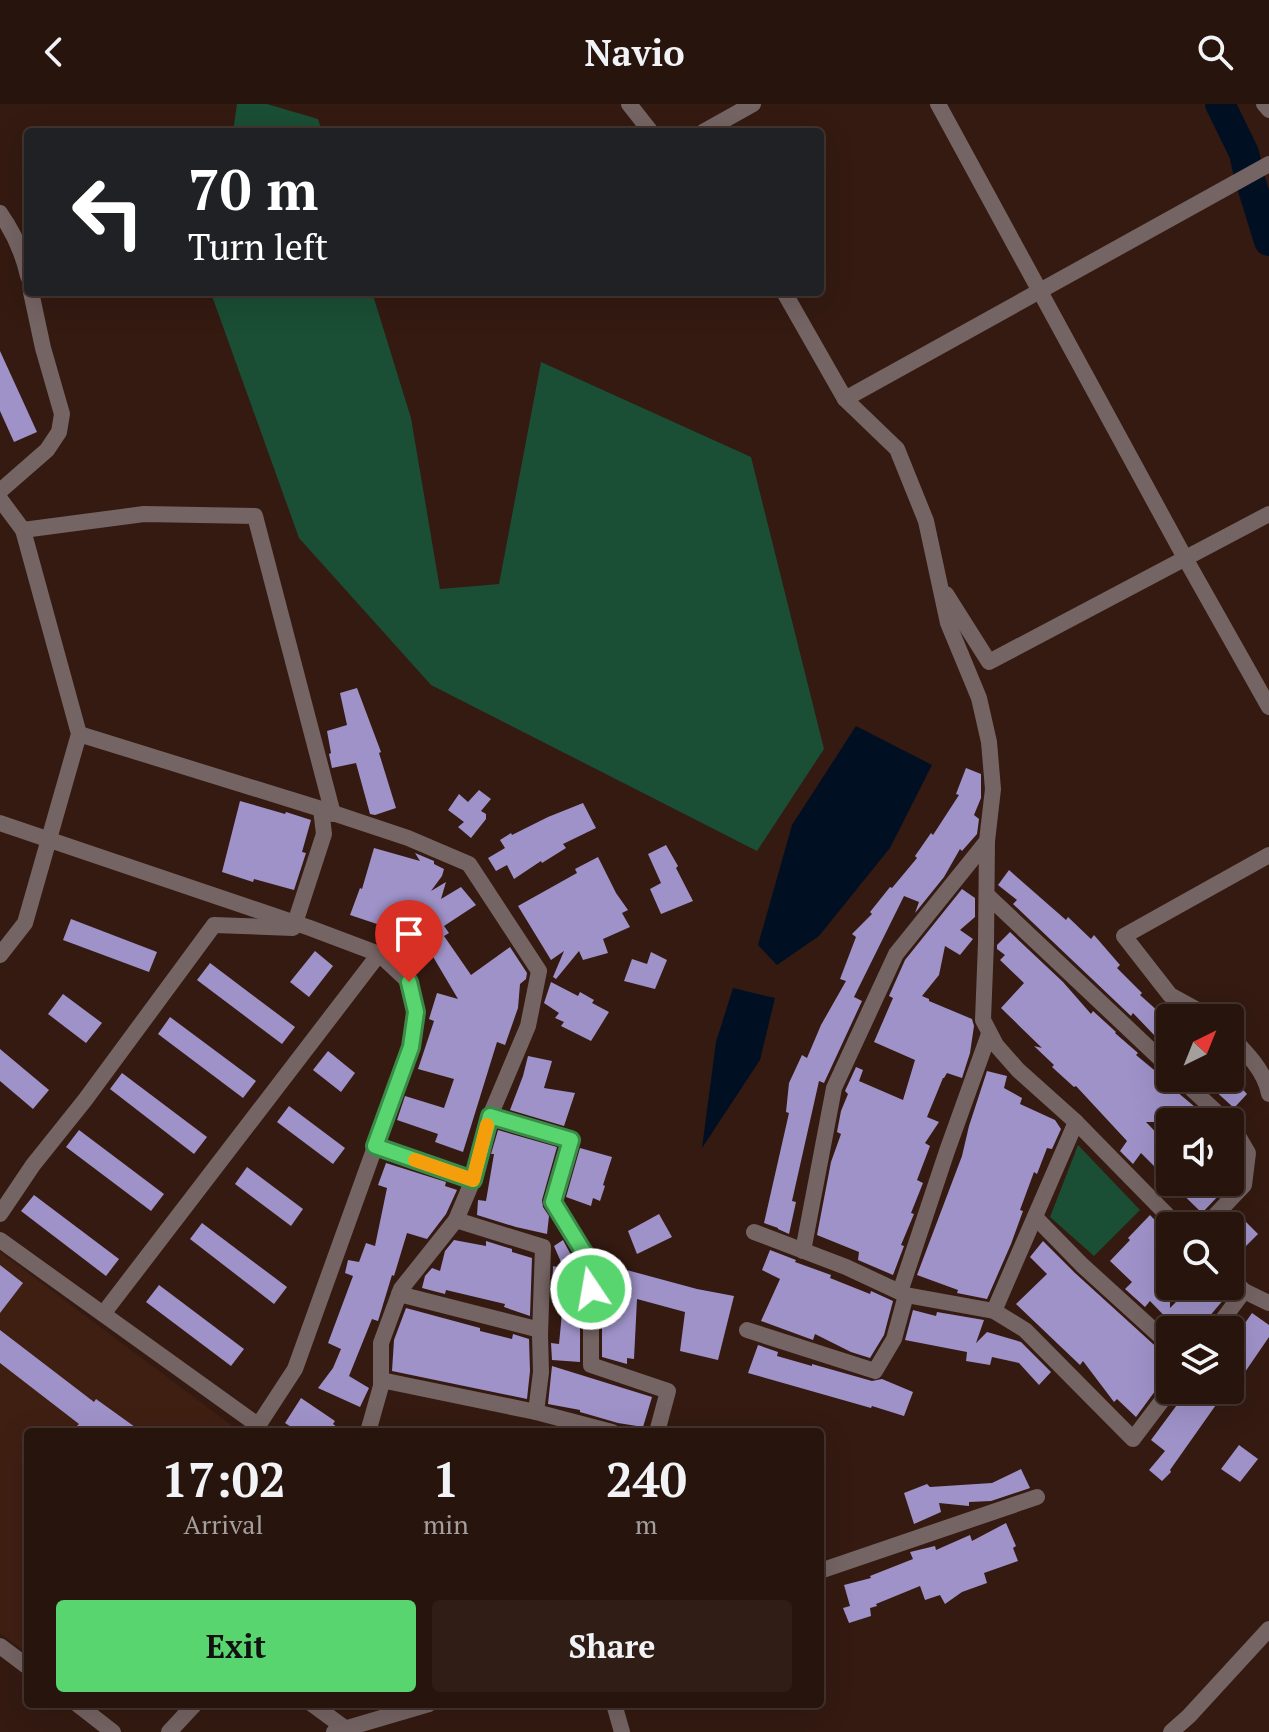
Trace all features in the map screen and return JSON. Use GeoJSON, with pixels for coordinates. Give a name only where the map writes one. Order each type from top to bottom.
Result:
{"type":"FeatureCollection","features":[{"type":"Feature","properties":{"kind":"street"},"geometry":{"type":"LineString","coordinates":[[629,104],[648,128]]}},
{"type":"Feature","properties":{"kind":"street"},"geometry":{"type":"LineString","coordinates":[[710,128],[753,104]]}},
{"type":"Feature","properties":{"kind":"street"},"geometry":{"type":"LineString","coordinates":[[938,104],[1269,707]]}},
{"type":"Feature","properties":{"kind":"street"},"geometry":{"type":"LineString","coordinates":[[1264,104],[1269,110]]}},
{"type":"Feature","properties":{"kind":"street"},"geometry":{"type":"LineString","coordinates":[[845,399],[1269,164]]}},
{"type":"Feature","properties":{"kind":"street"},"geometry":{"type":"LineString","coordinates":[[0,213],[24,258]]}},
{"type":"Feature","properties":{"kind":"street"},"geometry":{"type":"LineString","coordinates":[[0,491],[47,450],[59,432],[62,414],[32,296]]}},
{"type":"Feature","properties":{"kind":"street"},"geometry":{"type":"LineString","coordinates":[[786,296],[845,399],[897,449],[926,521],[948,623],[979,698],[989,742],[993,789],[987,841],[983,1020],[996,1045],[1018,1070],[1076,1122],[1164,1212]]}},
{"type":"Feature","properties":{"kind":"street"},"geometry":{"type":"LineString","coordinates":[[0,499],[23,530],[79,734],[25,923],[0,955]]}},
{"type":"Feature","properties":{"kind":"street"},"geometry":{"type":"LineString","coordinates":[[23,530],[144,514],[255,516],[327,812],[302,926]]}},
{"type":"Feature","properties":{"kind":"street"},"geometry":{"type":"LineString","coordinates":[[940,586],[989,662],[1269,514]]}},
{"type":"Feature","properties":{"kind":"street"},"geometry":{"type":"LineString","coordinates":[[79,734],[408,838],[469,864],[539,971],[528,1026],[490,1116],[473,1180],[456,1220],[399,1294],[381,1343],[381,1380],[369,1428]]}},
{"type":"Feature","properties":{"kind":"street"},"geometry":{"type":"LineString","coordinates":[[0,823],[379,954],[409,982],[416,1012],[411,1047],[295,1369],[257,1428]]}},
{"type":"Feature","properties":{"kind":"street"},"geometry":{"type":"LineString","coordinates":[[803,1251],[834,1088],[896,954],[987,841]]}},
{"type":"Feature","properties":{"kind":"street"},"geometry":{"type":"LineString","coordinates":[[1186,1004],[1170,995],[1124,936],[1269,855]]}},
{"type":"Feature","properties":{"kind":"street"},"geometry":{"type":"LineString","coordinates":[[987,895],[1156,1055]]}},
{"type":"Feature","properties":{"kind":"street"},"geometry":{"type":"LineString","coordinates":[[0,1214],[33,1165],[214,925],[302,926]]}},
{"type":"Feature","properties":{"kind":"street"},"geometry":{"type":"LineString","coordinates":[[103,1314],[379,954]]}},
{"type":"Feature","properties":{"kind":"street"},"geometry":{"type":"LineString","coordinates":[[747,1330],[875,1371],[894,1339],[903,1294],[947,1151],[989,1034]]}},
{"type":"Feature","properties":{"kind":"street"},"geometry":{"type":"LineString","coordinates":[[1244,1050],[1251,1057],[1269,1094]]}},
{"type":"Feature","properties":{"kind":"street"},"geometry":{"type":"LineString","coordinates":[[1195,1092],[1211,1108]]}},
{"type":"Feature","properties":{"kind":"street"},"geometry":{"type":"LineString","coordinates":[[490,1116],[571,1140],[553,1202],[591,1264],[591,1365],[668,1391],[658,1428]]}},
{"type":"Feature","properties":{"kind":"street"},"geometry":{"type":"LineString","coordinates":[[994,1311],[1076,1122]]}},
{"type":"Feature","properties":{"kind":"street"},"geometry":{"type":"LineString","coordinates":[[375,1146],[473,1180]]}},
{"type":"Feature","properties":{"kind":"street"},"geometry":{"type":"LineString","coordinates":[[1244,1146],[1248,1153],[1244,1185]]}},
{"type":"Feature","properties":{"kind":"street"},"geometry":{"type":"LineString","coordinates":[[1218,1212],[1234,1196]]}},
{"type":"Feature","properties":{"kind":"street"},"geometry":{"type":"LineString","coordinates":[[1035,1217],[1156,1332]]}},
{"type":"Feature","properties":{"kind":"street"},"geometry":{"type":"LineString","coordinates":[[456,1220],[543,1247],[541,1372],[536,1412]]}},
{"type":"Feature","properties":{"kind":"street"},"geometry":{"type":"LineString","coordinates":[[754,1232],[846,1267],[903,1294],[994,1311],[1025,1330],[1133,1439],[1159,1404]]}},
{"type":"Feature","properties":{"kind":"street"},"geometry":{"type":"LineString","coordinates":[[0,1240],[255,1428]]}},
{"type":"Feature","properties":{"kind":"street"},"geometry":{"type":"LineString","coordinates":[[1244,1291],[1269,1303]]}},
{"type":"Feature","properties":{"kind":"street"},"geometry":{"type":"LineString","coordinates":[[399,1294],[540,1330]]}},
{"type":"Feature","properties":{"kind":"street"},"geometry":{"type":"LineString","coordinates":[[381,1380],[536,1412],[597,1428]]}},
{"type":"Feature","properties":{"kind":"street"},"geometry":{"type":"LineString","coordinates":[[824,1570],[1037,1497]]}},
{"type":"Feature","properties":{"kind":"street"},"geometry":{"type":"LineString","coordinates":[[1171,1732],[1269,1629]]}},
{"type":"Feature","properties":{"kind":"street"},"geometry":{"type":"LineString","coordinates":[[0,1646],[24,1664]]}},
{"type":"Feature","properties":{"kind":"street"},"geometry":{"type":"LineString","coordinates":[[82,1708],[113,1732]]}},
{"type":"Feature","properties":{"kind":"street"},"geometry":{"type":"LineString","coordinates":[[169,1732],[191,1708]]}},
{"type":"Feature","properties":{"kind":"street"},"geometry":{"type":"LineString","coordinates":[[316,1708],[340,1730],[415,1708]]}},
{"type":"Feature","properties":{"kind":"street"},"geometry":{"type":"LineString","coordinates":[[615,1708],[622,1732]]}},
{"type":"Feature","properties":{"kind":"shaded area"},"geometry":{"type":"Polygon","coordinates":[[[0,1252],[235,1428],[24,1428],[24,1651],[0,1633],[0,1252]]]}},
{"type":"Feature","properties":{"kind":"green space"},"geometry":{"type":"Polygon","coordinates":[[[237,104],[267,104],[318,119],[321,128],[234,128],[237,104]]]}},
{"type":"Feature","properties":{"kind":"green space"},"geometry":{"type":"Polygon","coordinates":[[[212,296],[373,296],[411,418],[440,589],[499,584],[541,362],[751,457],[824,749],[757,851],[431,685],[299,538],[212,296]]]}},
{"type":"Feature","properties":{"kind":"green space"},"geometry":{"type":"Polygon","coordinates":[[[1078,1145],[1140,1210],[1094,1256],[1050,1217],[1078,1145]]]}},
{"type":"Feature","properties":{"kind":"water"},"geometry":{"type":"Polygon","coordinates":[[[856,726],[932,765],[890,848],[819,936],[777,965],[758,945],[792,825],[856,726]]]}},
{"type":"Feature","properties":{"kind":"water"},"geometry":{"type":"Polygon","coordinates":[[[733,988],[775,998],[760,1060],[702,1148],[716,1042],[733,988]]]}},
{"type":"Feature","properties":{"kind":"building"},"geometry":{"type":"Polygon","coordinates":[[[0,351],[37,432],[14,442],[0,411],[0,351]]]}},
{"type":"Feature","properties":{"kind":"building"},"geometry":{"type":"Polygon","coordinates":[[[357,688],[381,752],[396,808],[375,815],[370,814],[356,763],[332,768],[329,754],[327,731],[347,725],[340,693],[357,688]]]}},
{"type":"Feature","properties":{"kind":"building"},"geometry":{"type":"Polygon","coordinates":[[[966,768],[981,774],[981,798],[974,815],[979,819],[977,834],[962,851],[960,849],[944,877],[915,913],[919,902],[904,896],[854,997],[862,1001],[824,1083],[819,1081],[792,1201],[796,1202],[789,1234],[764,1223],[789,1113],[786,1112],[789,1083],[802,1055],[807,1058],[821,1025],[846,981],[840,979],[856,937],[852,934],[917,858],[915,856],[931,833],[933,835],[959,795],[956,794],[966,768]]]}},
{"type":"Feature","properties":{"kind":"building"},"geometry":{"type":"Polygon","coordinates":[[[479,790],[491,799],[481,811],[486,814],[486,819],[471,838],[458,827],[464,822],[448,810],[459,794],[468,802],[479,790]]]}},
{"type":"Feature","properties":{"kind":"building"},"geometry":{"type":"Polygon","coordinates":[[[240,801],[311,820],[302,852],[306,853],[294,890],[222,872],[240,801]]]}},
{"type":"Feature","properties":{"kind":"building"},"geometry":{"type":"Polygon","coordinates":[[[583,803],[596,828],[563,844],[566,848],[514,879],[507,865],[496,871],[488,858],[505,848],[500,840],[583,803]]]}},
{"type":"Feature","properties":{"kind":"building"},"geometry":{"type":"Polygon","coordinates":[[[666,845],[693,901],[661,914],[650,889],[661,883],[648,854],[666,845]]]}},
{"type":"Feature","properties":{"kind":"building"},"geometry":{"type":"Polygon","coordinates":[[[374,848],[420,861],[415,853],[434,861],[444,869],[431,891],[446,882],[441,899],[461,887],[476,905],[444,926],[449,933],[444,936],[471,975],[510,947],[527,973],[520,984],[518,1008],[505,1045],[497,1042],[463,1152],[435,1142],[438,1134],[397,1120],[405,1096],[444,1108],[454,1079],[418,1069],[434,1021],[429,1019],[437,993],[458,999],[422,938],[417,944],[390,921],[389,928],[350,915],[362,889],[374,848]]]}},
{"type":"Feature","properties":{"kind":"building"},"geometry":{"type":"Polygon","coordinates":[[[598,857],[628,910],[622,913],[630,927],[603,939],[608,953],[583,960],[579,951],[556,979],[553,977],[564,951],[551,960],[518,906],[577,873],[575,869],[598,857]]]}},
{"type":"Feature","properties":{"kind":"building"},"geometry":{"type":"Polygon","coordinates":[[[1009,870],[1066,920],[1068,917],[1091,939],[1094,935],[1120,965],[1117,968],[1156,1009],[1156,1035],[1133,1013],[1131,1016],[1013,904],[1017,900],[998,885],[1009,870]]]}},
{"type":"Feature","properties":{"kind":"building"},"geometry":{"type":"Polygon","coordinates":[[[962,889],[975,898],[975,917],[960,930],[973,939],[960,955],[945,946],[939,975],[922,996],[972,1019],[974,1026],[970,1053],[962,1078],[947,1073],[943,1078],[927,1117],[939,1122],[925,1143],[930,1146],[917,1180],[923,1183],[893,1275],[858,1260],[859,1252],[817,1235],[831,1162],[841,1134],[837,1132],[848,1094],[845,1091],[856,1067],[863,1070],[859,1081],[903,1100],[915,1060],[874,1042],[905,960],[962,889]]]}},
{"type":"Feature","properties":{"kind":"building"},"geometry":{"type":"Polygon","coordinates":[[[71,919],[157,952],[149,972],[63,940],[71,919]]]}},
{"type":"Feature","properties":{"kind":"building"},"geometry":{"type":"Polygon","coordinates":[[[1010,932],[1063,982],[1091,1014],[1093,1011],[1156,1072],[1156,1092],[1177,1092],[1195,1107],[1156,1108],[1156,1122],[1146,1122],[1156,1132],[1156,1168],[1141,1153],[1133,1164],[1120,1151],[1127,1141],[1076,1086],[1052,1067],[1054,1065],[1034,1046],[1042,1048],[1001,1008],[1024,983],[1000,960],[1005,955],[997,949],[997,945],[1010,932]]]}},
{"type":"Feature","properties":{"kind":"building"},"geometry":{"type":"Polygon","coordinates":[[[315,951],[333,966],[309,997],[290,982],[315,951]]]}},
{"type":"Feature","properties":{"kind":"building"},"geometry":{"type":"Polygon","coordinates":[[[651,952],[667,960],[655,989],[624,981],[632,959],[647,964],[651,952]]]}},
{"type":"Feature","properties":{"kind":"building"},"geometry":{"type":"Polygon","coordinates":[[[210,963],[295,1027],[282,1044],[197,980],[210,963]]]}},
{"type":"Feature","properties":{"kind":"building"},"geometry":{"type":"Polygon","coordinates":[[[551,982],[578,996],[580,992],[609,1012],[591,1041],[561,1026],[564,1022],[555,1018],[559,1013],[544,1003],[551,982]]]}},
{"type":"Feature","properties":{"kind":"building"},"geometry":{"type":"Polygon","coordinates":[[[63,994],[102,1023],[86,1043],[48,1014],[63,994]]]}},
{"type":"Feature","properties":{"kind":"building"},"geometry":{"type":"Polygon","coordinates":[[[170,1017],[256,1081],[243,1098],[158,1034],[170,1017]]]}},
{"type":"Feature","properties":{"kind":"building"},"geometry":{"type":"Polygon","coordinates":[[[0,1049],[49,1090],[33,1109],[0,1081],[0,1049]]]}},
{"type":"Feature","properties":{"kind":"building"},"geometry":{"type":"Polygon","coordinates":[[[328,1051],[355,1073],[341,1092],[313,1070],[328,1051]]]}},
{"type":"Feature","properties":{"kind":"building"},"geometry":{"type":"Polygon","coordinates":[[[528,1056],[552,1061],[544,1088],[575,1093],[564,1126],[510,1110],[528,1056]]]}},
{"type":"Feature","properties":{"kind":"building"},"geometry":{"type":"Polygon","coordinates":[[[987,1071],[1007,1076],[1004,1088],[1022,1098],[1020,1104],[1055,1120],[1061,1129],[1052,1149],[1047,1148],[1037,1174],[1034,1172],[1011,1244],[987,1299],[957,1293],[958,1290],[917,1275],[962,1156],[987,1071]]]}},
{"type":"Feature","properties":{"kind":"building"},"geometry":{"type":"Polygon","coordinates":[[[122,1073],[207,1137],[194,1154],[110,1089],[122,1073]]]}},
{"type":"Feature","properties":{"kind":"building"},"geometry":{"type":"Polygon","coordinates":[[[1244,1091],[1247,1094],[1234,1108],[1216,1092],[1244,1091]]]}},
{"type":"Feature","properties":{"kind":"building"},"geometry":{"type":"Polygon","coordinates":[[[289,1106],[345,1148],[333,1164],[277,1122],[289,1106]]]}},
{"type":"Feature","properties":{"kind":"building"},"geometry":{"type":"Polygon","coordinates":[[[79,1130],[164,1194],[151,1211],[66,1147],[79,1130]]]}},
{"type":"Feature","properties":{"kind":"building"},"geometry":{"type":"Polygon","coordinates":[[[498,1130],[557,1147],[542,1200],[549,1216],[547,1234],[477,1215],[478,1200],[486,1201],[494,1154],[491,1154],[498,1130]]]}},
{"type":"Feature","properties":{"kind":"building"},"geometry":{"type":"Polygon","coordinates":[[[580,1148],[612,1157],[600,1201],[593,1198],[591,1206],[566,1197],[580,1148]]]}},
{"type":"Feature","properties":{"kind":"building"},"geometry":{"type":"Polygon","coordinates":[[[386,1163],[446,1182],[445,1186],[457,1190],[446,1214],[427,1239],[407,1233],[378,1321],[372,1319],[349,1376],[369,1388],[360,1407],[318,1388],[333,1368],[341,1349],[328,1343],[353,1276],[345,1273],[348,1260],[359,1262],[366,1243],[375,1246],[387,1188],[378,1185],[386,1163]]]}},
{"type":"Feature","properties":{"kind":"building"},"geometry":{"type":"Polygon","coordinates":[[[247,1167],[303,1209],[291,1226],[235,1184],[247,1167]]]}},
{"type":"Feature","properties":{"kind":"building"},"geometry":{"type":"Polygon","coordinates":[[[34,1195],[119,1259],[106,1276],[21,1211],[34,1195]]]}},
{"type":"Feature","properties":{"kind":"building"},"geometry":{"type":"Polygon","coordinates":[[[1184,1196],[1218,1196],[1203,1212],[1184,1196]]]}},
{"type":"Feature","properties":{"kind":"building"},"geometry":{"type":"Polygon","coordinates":[[[659,1214],[672,1237],[637,1254],[628,1231],[659,1214]]]}},
{"type":"Feature","properties":{"kind":"building"},"geometry":{"type":"Polygon","coordinates":[[[1150,1215],[1156,1221],[1156,1300],[1170,1300],[1170,1308],[1178,1300],[1223,1300],[1210,1316],[1164,1316],[1150,1301],[1145,1307],[1125,1289],[1132,1282],[1110,1261],[1130,1240],[1128,1238],[1150,1215]]]}},
{"type":"Feature","properties":{"kind":"building"},"geometry":{"type":"Polygon","coordinates":[[[1244,1220],[1258,1234],[1244,1248],[1244,1220]]]}},
{"type":"Feature","properties":{"kind":"building"},"geometry":{"type":"Polygon","coordinates":[[[202,1223],[287,1287],[274,1304],[190,1239],[202,1223]]]}},
{"type":"Feature","properties":{"kind":"building"},"geometry":{"type":"Polygon","coordinates":[[[454,1240],[486,1246],[486,1241],[532,1258],[530,1316],[504,1307],[505,1304],[446,1290],[445,1294],[422,1288],[425,1276],[432,1268],[440,1271],[445,1251],[454,1240]]]}},
{"type":"Feature","properties":{"kind":"building"},"geometry":{"type":"Polygon","coordinates":[[[563,1240],[580,1272],[580,1362],[552,1360],[551,1343],[559,1344],[562,1313],[559,1313],[560,1304],[552,1303],[553,1266],[564,1269],[554,1246],[563,1240]]]}},
{"type":"Feature","properties":{"kind":"building"},"geometry":{"type":"Polygon","coordinates":[[[1043,1241],[1156,1347],[1156,1390],[1136,1417],[1117,1399],[1114,1402],[1083,1361],[1080,1365],[1016,1304],[1047,1274],[1030,1257],[1043,1241]]]}},
{"type":"Feature","properties":{"kind":"building"},"geometry":{"type":"Polygon","coordinates":[[[770,1250],[831,1275],[830,1278],[893,1301],[884,1335],[870,1358],[815,1334],[813,1340],[761,1321],[780,1279],[762,1270],[770,1250]]]}},
{"type":"Feature","properties":{"kind":"building"},"geometry":{"type":"Polygon","coordinates":[[[0,1265],[23,1283],[0,1313],[0,1265]]]}},
{"type":"Feature","properties":{"kind":"building"},"geometry":{"type":"Polygon","coordinates":[[[611,1268],[734,1296],[718,1360],[680,1351],[685,1312],[637,1299],[634,1359],[627,1358],[627,1364],[602,1357],[602,1277],[610,1277],[611,1268]]]}},
{"type":"Feature","properties":{"kind":"building"},"geometry":{"type":"Polygon","coordinates":[[[159,1285],[244,1349],[231,1366],[146,1302],[159,1285]]]}},
{"type":"Feature","properties":{"kind":"building"},"geometry":{"type":"Polygon","coordinates":[[[406,1308],[480,1328],[480,1331],[512,1339],[513,1334],[529,1339],[527,1399],[392,1371],[394,1340],[406,1308]]]}},
{"type":"Feature","properties":{"kind":"building"},"geometry":{"type":"Polygon","coordinates":[[[913,1310],[936,1316],[937,1312],[984,1320],[976,1343],[987,1332],[1021,1342],[1051,1372],[1039,1385],[1019,1363],[992,1357],[990,1365],[966,1361],[967,1352],[905,1340],[913,1310]]]}},
{"type":"Feature","properties":{"kind":"building"},"geometry":{"type":"Polygon","coordinates":[[[1252,1313],[1269,1325],[1269,1337],[1245,1372],[1244,1371],[1244,1324],[1252,1313]]]}},
{"type":"Feature","properties":{"kind":"building"},"geometry":{"type":"Polygon","coordinates":[[[0,1330],[94,1402],[96,1399],[136,1428],[80,1428],[79,1424],[0,1363],[0,1330]]]}},
{"type":"Feature","properties":{"kind":"building"},"geometry":{"type":"Polygon","coordinates":[[[758,1345],[778,1352],[777,1356],[872,1381],[882,1379],[913,1392],[904,1416],[748,1373],[758,1345]]]}},
{"type":"Feature","properties":{"kind":"building"},"geometry":{"type":"Polygon","coordinates":[[[552,1366],[652,1397],[643,1427],[548,1404],[552,1366]]]}},
{"type":"Feature","properties":{"kind":"building"},"geometry":{"type":"Polygon","coordinates":[[[301,1398],[335,1421],[333,1424],[338,1428],[293,1428],[285,1423],[301,1398]]]}},
{"type":"Feature","properties":{"kind":"building"},"geometry":{"type":"Polygon","coordinates":[[[1178,1404],[1217,1404],[1162,1481],[1149,1470],[1165,1451],[1151,1440],[1178,1404]]]}},
{"type":"Feature","properties":{"kind":"building"},"geometry":{"type":"Polygon","coordinates":[[[1239,1445],[1258,1459],[1240,1482],[1221,1469],[1239,1445]]]}},
{"type":"Feature","properties":{"kind":"building"},"geometry":{"type":"Polygon","coordinates":[[[1021,1469],[1030,1488],[991,1501],[969,1502],[969,1506],[939,1503],[941,1512],[914,1524],[904,1493],[927,1484],[930,1487],[992,1483],[1021,1469]]]}},
{"type":"Feature","properties":{"kind":"building"},"geometry":{"type":"Polygon","coordinates":[[[1006,1523],[1016,1546],[1013,1548],[1018,1561],[984,1573],[987,1583],[962,1592],[945,1604],[940,1595],[925,1600],[920,1586],[876,1604],[870,1608],[871,1616],[849,1623],[843,1608],[850,1606],[844,1585],[871,1578],[913,1559],[910,1552],[935,1546],[936,1550],[970,1535],[972,1541],[1006,1523]]]}},
{"type":"Feature","properties":{"kind":"waterway"},"geometry":{"type":"LineString","coordinates":[[1220,104],[1244,153],[1269,241]]}},
{"type":"Feature","properties":{"kind":"slow traffic"},"geometry":{"type":"LineString","coordinates":[[415,1160],[473,1180],[487,1125]]}},
{"type":"Feature","properties":{"kind":"route"},"geometry":{"type":"LineString","coordinates":[[409,982],[416,1012],[411,1047],[375,1146],[473,1180],[490,1116],[571,1140],[553,1202],[591,1264],[591,1289]]}}]}
